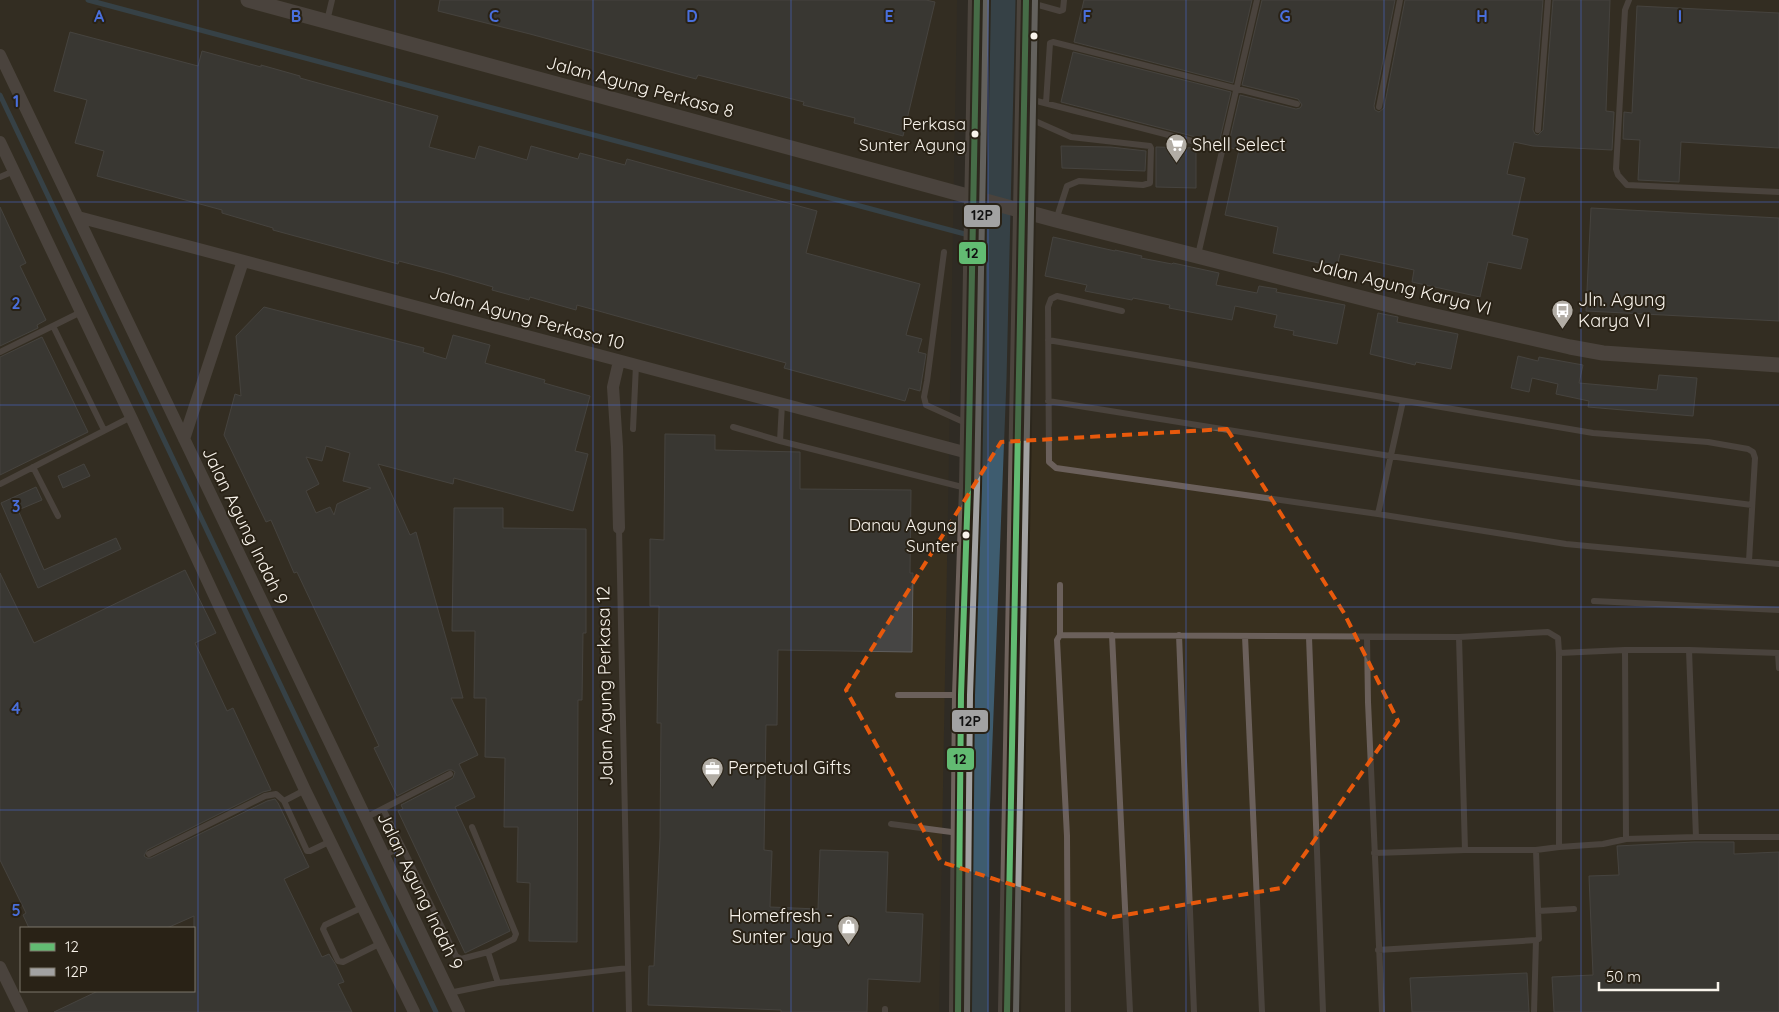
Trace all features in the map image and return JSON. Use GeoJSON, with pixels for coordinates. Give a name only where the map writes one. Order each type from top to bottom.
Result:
{"type":"FeatureCollection","features":[{"type":"Feature","properties":{"kind":"main road"},"geometry":{"type":"LineString","coordinates":[[958,1012],[961,695],[968,488],[972,245],[976,201],[977,0]]}},
{"type":"Feature","properties":{"kind":"main road"},"geometry":{"type":"LineString","coordinates":[[1007,1012],[1017,208],[1024,107],[1026,1]]}},
{"type":"Feature","properties":{"kind":"street","name":"Jalan Agung Perkasa 8"},"geometry":{"type":"LineString","coordinates":[[248,0],[976,201],[1017,208]]}},
{"type":"Feature","properties":{"kind":"street","name":"Jalan Agung Indah 9"},"geometry":{"type":"LineString","coordinates":[[0,55],[459,1012]]}},
{"type":"Feature","properties":{"kind":"street"},"geometry":{"type":"LineString","coordinates":[[0,142],[131,416],[305,790],[414,1012]]}},
{"type":"Feature","properties":{"kind":"street","name":"Jalan Agung Karya VI"},"geometry":{"type":"LineString","coordinates":[[1017,208],[1056,220],[1405,309],[1570,347],[1603,352],[1779,365]]}},
{"type":"Feature","properties":{"kind":"street","name":"Jalan Agung Perkasa 10"},"geometry":{"type":"LineString","coordinates":[[78,217],[968,454]]}},
{"type":"Feature","properties":{"kind":"street"},"geometry":{"type":"LineString","coordinates":[[184,439],[243,261]]}},
{"type":"Feature","properties":{"kind":"street","name":"Jalan Agung Perkasa 12"},"geometry":{"type":"LineString","coordinates":[[619,361],[613,387],[619,528]]}},
{"type":"Feature","properties":{"kind":"street"},"geometry":{"type":"LineString","coordinates":[[0,967],[22,1012]]}},
{"type":"Feature","properties":{"kind":"lane"},"geometry":{"type":"LineString","coordinates":[[327,21],[332,0]]}},
{"type":"Feature","properties":{"kind":"lane"},"geometry":{"type":"LineString","coordinates":[[1026,1],[1060,11],[1063,10],[1064,0]]}},
{"type":"Feature","properties":{"kind":"lane"},"geometry":{"type":"LineString","coordinates":[[1198,255],[1238,89],[1257,0]]}},
{"type":"Feature","properties":{"kind":"lane"},"geometry":{"type":"LineString","coordinates":[[1379,107],[1400,0]]}},
{"type":"Feature","properties":{"kind":"lane"},"geometry":{"type":"LineString","coordinates":[[1538,130],[1548,0]]}},
{"type":"Feature","properties":{"kind":"lane"},"geometry":{"type":"LineString","coordinates":[[1629,0],[1625,10],[1616,169],[1618,176],[1628,185],[1779,192]]}},
{"type":"Feature","properties":{"kind":"lane"},"geometry":{"type":"LineString","coordinates":[[1046,103],[1051,42],[1297,104]]}},
{"type":"Feature","properties":{"kind":"lane"},"geometry":{"type":"LineString","coordinates":[[1024,107],[1046,103],[1223,149]]}},
{"type":"Feature","properties":{"kind":"lane"},"geometry":{"type":"LineString","coordinates":[[1024,107],[1071,137],[1150,146],[1151,148],[1150,183],[1143,185],[1079,181],[1072,183],[1067,186],[1056,220]]}},
{"type":"Feature","properties":{"kind":"lane"},"geometry":{"type":"LineString","coordinates":[[0,177],[14,171]]}},
{"type":"Feature","properties":{"kind":"lane"},"geometry":{"type":"LineString","coordinates":[[944,252],[928,380],[924,397],[926,405],[969,425]]}},
{"type":"Feature","properties":{"kind":"lane"},"geometry":{"type":"LineString","coordinates":[[1122,311],[1056,296],[1051,299],[1048,307],[1049,462],[1056,468],[1378,514],[1566,544],[1779,564]]}},
{"type":"Feature","properties":{"kind":"lane"},"geometry":{"type":"LineString","coordinates":[[0,352],[82,312]]}},
{"type":"Feature","properties":{"kind":"lane"},"geometry":{"type":"LineString","coordinates":[[53,326],[104,430]]}},
{"type":"Feature","properties":{"kind":"lane"},"geometry":{"type":"LineString","coordinates":[[1048,340],[1593,433],[1708,442],[1748,449],[1753,452],[1755,458],[1749,561]]}},
{"type":"Feature","properties":{"kind":"lane"},"geometry":{"type":"LineString","coordinates":[[633,429],[636,365]]}},
{"type":"Feature","properties":{"kind":"lane"},"geometry":{"type":"LineString","coordinates":[[1378,514],[1403,400]]}},
{"type":"Feature","properties":{"kind":"lane"},"geometry":{"type":"LineString","coordinates":[[1048,401],[1390,456],[1752,505]]}},
{"type":"Feature","properties":{"kind":"lane"},"geometry":{"type":"LineString","coordinates":[[780,441],[782,404]]}},
{"type":"Feature","properties":{"kind":"lane"},"geometry":{"type":"LineString","coordinates":[[0,484],[131,416]]}},
{"type":"Feature","properties":{"kind":"lane"},"geometry":{"type":"LineString","coordinates":[[733,427],[780,441],[968,488]]}},
{"type":"Feature","properties":{"kind":"lane"},"geometry":{"type":"LineString","coordinates":[[33,467],[58,516]]}},
{"type":"Feature","properties":{"kind":"lane","name":"Jalan Agung Perkasa 12"},"geometry":{"type":"LineString","coordinates":[[619,528],[629,1012]]}},
{"type":"Feature","properties":{"kind":"lane"},"geometry":{"type":"LineString","coordinates":[[1060,585],[1060,635],[1057,640],[1067,836],[1068,1012]]}},
{"type":"Feature","properties":{"kind":"lane"},"geometry":{"type":"LineString","coordinates":[[1594,601],[1779,610]]}},
{"type":"Feature","properties":{"kind":"lane"},"geometry":{"type":"LineString","coordinates":[[1060,635],[1366,638],[1459,637],[1548,632],[1558,638],[1559,653],[1559,848]]}},
{"type":"Feature","properties":{"kind":"lane"},"geometry":{"type":"LineString","coordinates":[[1112,635],[1130,1012]]}},
{"type":"Feature","properties":{"kind":"lane"},"geometry":{"type":"LineString","coordinates":[[1179,635],[1194,1012]]}},
{"type":"Feature","properties":{"kind":"lane"},"geometry":{"type":"LineString","coordinates":[[1245,636],[1262,1012]]}},
{"type":"Feature","properties":{"kind":"lane"},"geometry":{"type":"LineString","coordinates":[[1309,637],[1323,1012]]}},
{"type":"Feature","properties":{"kind":"lane"},"geometry":{"type":"LineString","coordinates":[[1459,637],[1465,850]]}},
{"type":"Feature","properties":{"kind":"lane"},"geometry":{"type":"LineString","coordinates":[[1366,638],[1382,1012]]}},
{"type":"Feature","properties":{"kind":"lane"},"geometry":{"type":"LineString","coordinates":[[1559,653],[1625,650],[1779,653],[1779,668]]}},
{"type":"Feature","properties":{"kind":"lane"},"geometry":{"type":"LineString","coordinates":[[1625,650],[1626,839]]}},
{"type":"Feature","properties":{"kind":"lane"},"geometry":{"type":"LineString","coordinates":[[1689,650],[1696,837]]}},
{"type":"Feature","properties":{"kind":"lane"},"geometry":{"type":"LineString","coordinates":[[898,695],[961,695]]}},
{"type":"Feature","properties":{"kind":"lane"},"geometry":{"type":"LineString","coordinates":[[365,818],[450,774]]}},
{"type":"Feature","properties":{"kind":"lane"},"geometry":{"type":"LineString","coordinates":[[284,801],[305,790]]}},
{"type":"Feature","properties":{"kind":"lane"},"geometry":{"type":"LineString","coordinates":[[149,854],[264,796],[276,794],[284,801],[306,851],[310,852],[330,842]]}},
{"type":"Feature","properties":{"kind":"lane"},"geometry":{"type":"LineString","coordinates":[[383,809],[456,956],[461,959],[488,952],[514,939],[516,934],[472,827]]}},
{"type":"Feature","properties":{"kind":"lane"},"geometry":{"type":"LineString","coordinates":[[890,824],[961,834]]}},
{"type":"Feature","properties":{"kind":"lane"},"geometry":{"type":"LineString","coordinates":[[1374,854],[1465,850],[1536,850],[1603,844],[1626,839],[1779,837]]}},
{"type":"Feature","properties":{"kind":"lane"},"geometry":{"type":"LineString","coordinates":[[384,856],[402,846]]}},
{"type":"Feature","properties":{"kind":"lane"},"geometry":{"type":"LineString","coordinates":[[1534,1012],[1536,940],[1539,939],[1536,850]]}},
{"type":"Feature","properties":{"kind":"lane"},"geometry":{"type":"LineString","coordinates":[[364,907],[325,925],[323,929],[338,961],[342,962],[381,944]]}},
{"type":"Feature","properties":{"kind":"lane"},"geometry":{"type":"LineString","coordinates":[[1538,911],[1574,909]]}},
{"type":"Feature","properties":{"kind":"lane"},"geometry":{"type":"LineString","coordinates":[[1378,950],[1536,940]]}},
{"type":"Feature","properties":{"kind":"lane"},"geometry":{"type":"LineString","coordinates":[[488,952],[498,983]]}},
{"type":"Feature","properties":{"kind":"lane"},"geometry":{"type":"LineString","coordinates":[[449,993],[498,983],[628,968]]}},
{"type":"Feature","properties":{"kind":"highlighted area"},"geometry":{"type":"Polygon","coordinates":[[[1227,429],[1344,613],[1398,721],[1281,888],[1113,917],[941,862],[846,690],[1001,442],[1227,429]]]}},
{"type":"Feature","properties":{"kind":"shaded area"},"geometry":{"type":"Polygon","coordinates":[[[0,0],[957,0],[939,1012],[0,1012],[0,0]]]}},
{"type":"Feature","properties":{"kind":"shaded area"},"geometry":{"type":"Polygon","coordinates":[[[1039,0],[1779,0],[1779,1012],[1017,1012],[1031,225],[1039,0]]]}},
{"type":"Feature","properties":{"kind":"building"},"geometry":{"type":"Polygon","coordinates":[[[440,0],[926,0],[935,2],[903,136],[854,123],[855,118],[803,105],[804,102],[698,75],[696,79],[438,11],[440,0]]]}},
{"type":"Feature","properties":{"kind":"building"},"geometry":{"type":"Polygon","coordinates":[[[1084,0],[1252,0],[1233,83],[1074,42],[1084,0]]]}},
{"type":"Feature","properties":{"kind":"building"},"geometry":{"type":"Polygon","coordinates":[[[1262,0],[1395,0],[1374,106],[1375,110],[1379,112],[1384,108],[1405,0],[1543,0],[1533,130],[1538,135],[1543,130],[1553,0],[1610,0],[1606,111],[1614,112],[1612,150],[1533,146],[1514,142],[1507,174],[1525,178],[1512,235],[1528,239],[1521,269],[1488,262],[1480,297],[1412,282],[1414,270],[1340,254],[1337,267],[1273,253],[1278,227],[1225,215],[1239,150],[1228,147],[1240,95],[1296,109],[1302,105],[1298,99],[1242,85],[1262,0]]]}},
{"type":"Feature","properties":{"kind":"building"},"geometry":{"type":"Polygon","coordinates":[[[1637,6],[1779,13],[1779,148],[1681,142],[1679,182],[1638,180],[1640,140],[1623,139],[1624,112],[1632,113],[1637,6]]]}},
{"type":"Feature","properties":{"kind":"building"},"geometry":{"type":"Polygon","coordinates":[[[70,32],[198,66],[202,51],[261,67],[261,65],[300,76],[300,78],[438,116],[429,147],[475,159],[479,146],[527,160],[531,146],[578,159],[580,153],[625,165],[627,159],[817,211],[806,253],[920,284],[906,335],[922,339],[918,352],[926,354],[920,391],[909,388],[905,401],[784,368],[786,363],[577,305],[576,310],[530,297],[529,300],[492,290],[493,287],[445,273],[399,261],[398,264],[273,230],[273,228],[222,213],[222,210],[97,176],[104,151],[75,143],[87,100],[54,91],[70,32]]]}},
{"type":"Feature","properties":{"kind":"building"},"geometry":{"type":"Polygon","coordinates":[[[1073,52],[1231,92],[1219,143],[1061,102],[1073,52]]]}},
{"type":"Feature","properties":{"kind":"building"},"geometry":{"type":"Polygon","coordinates":[[[1061,146],[1111,147],[1146,151],[1145,171],[1062,168],[1061,146]]]}},
{"type":"Feature","properties":{"kind":"building","name":"Shell Select"},"geometry":{"type":"Polygon","coordinates":[[[1156,147],[1196,148],[1196,188],[1156,187],[1156,147]]]}},
{"type":"Feature","properties":{"kind":"building"},"geometry":{"type":"Polygon","coordinates":[[[0,207],[26,263],[20,266],[46,320],[37,325],[38,328],[0,346],[0,207]]]}},
{"type":"Feature","properties":{"kind":"building"},"geometry":{"type":"Polygon","coordinates":[[[1591,208],[1779,218],[1779,321],[1586,311],[1591,208]]]}},
{"type":"Feature","properties":{"kind":"building"},"geometry":{"type":"Polygon","coordinates":[[[1053,237],[1142,256],[1141,258],[1219,273],[1216,285],[1257,293],[1259,286],[1277,289],[1276,292],[1345,305],[1337,344],[1293,335],[1294,331],[1274,327],[1277,315],[1235,306],[1232,320],[1169,308],[1170,305],[1085,291],[1087,285],[1045,276],[1053,237]]]}},
{"type":"Feature","properties":{"kind":"building"},"geometry":{"type":"Polygon","coordinates":[[[264,307],[424,348],[423,352],[446,359],[453,335],[490,345],[485,363],[545,380],[544,383],[590,396],[575,451],[588,454],[573,511],[454,478],[453,484],[378,464],[410,535],[416,532],[463,698],[451,698],[478,755],[459,764],[475,797],[455,807],[510,931],[465,953],[398,811],[403,809],[401,805],[453,778],[455,772],[448,770],[397,796],[374,748],[379,746],[297,572],[294,573],[271,520],[266,522],[224,435],[235,394],[241,396],[236,336],[264,307]],[[326,446],[322,461],[306,457],[319,484],[306,491],[316,513],[330,507],[334,515],[337,504],[371,488],[343,481],[350,453],[326,446]]]}},
{"type":"Feature","properties":{"kind":"building"},"geometry":{"type":"Polygon","coordinates":[[[1378,313],[1398,317],[1397,322],[1458,334],[1451,369],[1416,362],[1415,365],[1370,354],[1378,313]]]}},
{"type":"Feature","properties":{"kind":"building"},"geometry":{"type":"Polygon","coordinates":[[[42,337],[88,432],[0,475],[0,357],[42,337]]]}},
{"type":"Feature","properties":{"kind":"building"},"geometry":{"type":"Polygon","coordinates":[[[1518,356],[1538,361],[1539,357],[1583,365],[1579,383],[1657,390],[1659,375],[1697,378],[1693,416],[1588,407],[1589,401],[1556,394],[1558,384],[1532,378],[1529,392],[1511,388],[1518,356]]]}},
{"type":"Feature","properties":{"kind":"building"},"geometry":{"type":"Polygon","coordinates":[[[665,434],[715,435],[715,450],[800,452],[800,489],[911,490],[910,573],[913,573],[912,652],[778,650],[777,725],[766,725],[764,850],[772,851],[770,907],[818,909],[820,850],[888,852],[886,912],[923,914],[920,982],[868,979],[867,1012],[781,1012],[781,1010],[648,1005],[649,966],[654,966],[660,838],[661,723],[657,723],[659,606],[650,606],[650,539],[664,540],[665,434]]]}},
{"type":"Feature","properties":{"kind":"building"},"geometry":{"type":"Polygon","coordinates":[[[84,464],[90,476],[63,488],[58,476],[84,464]]]}},
{"type":"Feature","properties":{"kind":"building"},"geometry":{"type":"Polygon","coordinates":[[[36,487],[42,500],[18,510],[44,570],[116,538],[121,549],[38,588],[1,503],[36,487]]]}},
{"type":"Feature","properties":{"kind":"building"},"geometry":{"type":"Polygon","coordinates":[[[454,508],[503,508],[503,528],[586,529],[586,633],[583,633],[582,700],[578,700],[577,942],[529,941],[530,883],[517,882],[518,827],[504,827],[505,758],[485,757],[486,698],[474,698],[475,631],[452,631],[454,508]]]}},
{"type":"Feature","properties":{"kind":"building"},"geometry":{"type":"Polygon","coordinates":[[[185,570],[216,633],[195,643],[227,711],[233,708],[271,790],[263,792],[147,850],[144,856],[151,858],[267,801],[275,799],[309,867],[284,879],[322,957],[329,954],[336,965],[344,982],[338,984],[352,1012],[54,1012],[96,992],[195,992],[195,927],[194,916],[169,927],[29,927],[23,915],[26,913],[0,860],[0,573],[34,643],[185,570]]]}},
{"type":"Feature","properties":{"kind":"building"},"geometry":{"type":"Polygon","coordinates":[[[1734,842],[1734,854],[1779,852],[1779,1012],[1554,1012],[1552,977],[1593,975],[1589,876],[1619,875],[1617,846],[1734,842]]]}},
{"type":"Feature","properties":{"kind":"building"},"geometry":{"type":"Polygon","coordinates":[[[1527,973],[1529,1012],[1412,1012],[1410,978],[1527,973]]]}},
{"type":"Feature","properties":{"kind":"waterway"},"geometry":{"type":"LineString","coordinates":[[88,0],[995,242]]}},
{"type":"Feature","properties":{"kind":"waterway"},"geometry":{"type":"LineString","coordinates":[[974,1012],[975,818],[992,379],[1001,0]]}},
{"type":"Feature","properties":{"kind":"waterway"},"geometry":{"type":"LineString","coordinates":[[0,95],[436,1012]]}},
{"type":"Feature","properties":{"kind":"transit line","name":"12"},"geometry":{"type":"LineString","coordinates":[[958,1012],[961,695],[968,488],[977,0]]}},
{"type":"Feature","properties":{"kind":"transit line","name":"12P"},"geometry":{"type":"LineString","coordinates":[[967,1012],[970,695],[977,488],[986,0]]}},
{"type":"Feature","properties":{"kind":"transit line","name":"12"},"geometry":{"type":"LineString","coordinates":[[1007,1012],[1026,0]]}},
{"type":"Feature","properties":{"kind":"transit line","name":"12P"},"geometry":{"type":"LineString","coordinates":[[1016,1012],[1035,0]]}},
{"type":"Feature","properties":{"kind":"place","name":"Perkasa Sunter Agung"},"geometry":{"type":"Point","coordinates":[975,134]}},
{"type":"Feature","properties":{"kind":"place","name":"Shell Select"},"geometry":{"type":"Point","coordinates":[1176,164]}},
{"type":"Feature","properties":{"kind":"place","name":"Jln. Agung Karya VI"},"geometry":{"type":"Point","coordinates":[1562,329]}},
{"type":"Feature","properties":{"kind":"place","name":"Danau Agung Sunter"},"geometry":{"type":"Point","coordinates":[966,535]}},
{"type":"Feature","properties":{"kind":"place","name":"Perpetual Gifts"},"geometry":{"type":"Point","coordinates":[712,787]}},
{"type":"Feature","properties":{"kind":"place","name":"Homefresh - Sunter Jaya"},"geometry":{"type":"Point","coordinates":[849,945]}}]}
